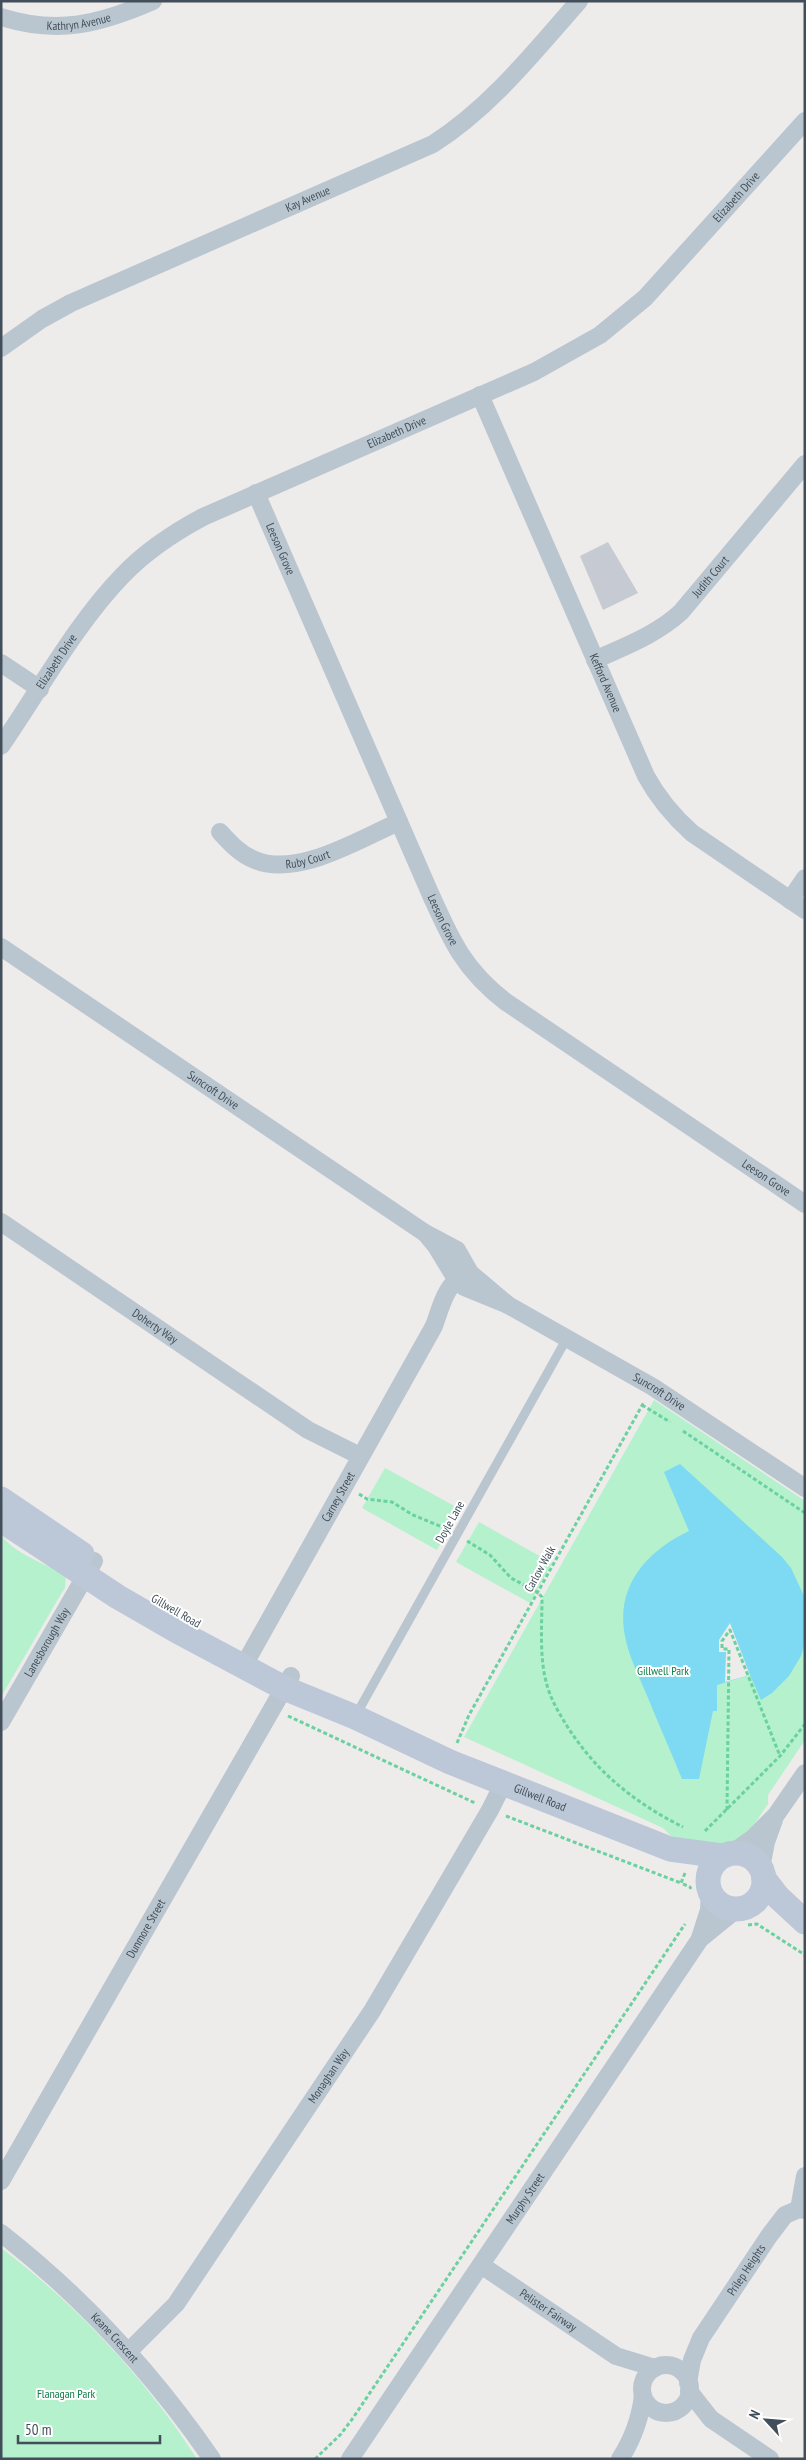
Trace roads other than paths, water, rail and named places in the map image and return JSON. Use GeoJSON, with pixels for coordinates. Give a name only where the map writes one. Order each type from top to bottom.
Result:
{"type":"FeatureCollection","features":[{"type":"Feature","properties":{"kind":"street","name":"Kathryn Avenue"},"geometry":{"type":"LineString","coordinates":[[1,17],[43,26],[70,27],[98,23],[153,1]]}},
{"type":"Feature","properties":{"kind":"street","name":"Kay Avenue"},"geometry":{"type":"LineString","coordinates":[[1,348],[42,319],[71,303],[433,144],[466,121],[491,98],[579,1]]}},
{"type":"Feature","properties":{"kind":"street","name":"Elizabeth Drive"},"geometry":{"type":"LineString","coordinates":[[1,746],[105,595],[147,553],[172,534],[203,517],[480,396],[567,355],[600,335],[628,313],[666,276],[805,121]]}},
{"type":"Feature","properties":{"kind":"street","name":"Kefford Avenue"},"geometry":{"type":"LineString","coordinates":[[480,396],[646,776],[663,803],[692,833],[805,910]]}},
{"type":"Feature","properties":{"kind":"street","name":"Judith Court"},"geometry":{"type":"LineString","coordinates":[[594,660],[668,625],[805,464]]}},
{"type":"Feature","properties":{"kind":"street","name":"Leeson Grove"},"geometry":{"type":"LineString","coordinates":[[256,493],[453,944],[464,961],[490,990],[805,1204]]}},
{"type":"Feature","properties":{"kind":"street"},"geometry":{"type":"LineString","coordinates":[[1,663],[40,689]]}},
{"type":"Feature","properties":{"kind":"street","name":"Ruby Court"},"geometry":{"type":"LineString","coordinates":[[220,832],[246,856],[270,865],[286,866],[321,856],[400,822]]}},
{"type":"Feature","properties":{"kind":"street"},"geometry":{"type":"LineString","coordinates":[[790,900],[805,878]]}},
{"type":"Feature","properties":{"kind":"street","name":"Suncroft Drive"},"geometry":{"type":"LineString","coordinates":[[1,947],[424,1233],[473,1293],[508,1305],[653,1387],[805,1488]]}},
{"type":"Feature","properties":{"kind":"street","name":"Doherty Way"},"geometry":{"type":"LineString","coordinates":[[1,1222],[308,1430],[324,1445],[357,1462]]}},
{"type":"Feature","properties":{"kind":"street","name":"Carney Street"},"geometry":{"type":"LineString","coordinates":[[247,1661],[434,1326],[444,1299],[463,1280]]}},
{"type":"Feature","properties":{"kind":"street","name":"Gillwell Road"},"geometry":{"type":"LineString","coordinates":[[1,1499],[90,1569]]}},
{"type":"Feature","properties":{"kind":"street","name":"Gillwell Road"},"geometry":{"type":"LineString","coordinates":[[1,1520],[90,1569],[247,1661],[354,1717],[450,1762],[684,1856],[727,1855]]}},
{"type":"Feature","properties":{"kind":"street","name":"Lanesborough Way"},"geometry":{"type":"LineString","coordinates":[[1,1722],[90,1569]]}},
{"type":"Feature","properties":{"kind":"street","name":"Dunmore Street"},"geometry":{"type":"LineString","coordinates":[[1,2181],[287,1682]]}},
{"type":"Feature","properties":{"kind":"street"},"geometry":{"type":"LineString","coordinates":[[801,1919],[761,1907],[742,1914],[721,1904],[704,1890],[711,1868],[753,1838],[776,1815],[805,1773]]}},
{"type":"Feature","properties":{"kind":"street","name":"Monaghan Way"},"geometry":{"type":"LineString","coordinates":[[129,2351],[165,2316],[180,2298],[372,2012],[490,1810],[503,1784]]}},
{"type":"Feature","properties":{"kind":"street"},"geometry":{"type":"LineString","coordinates":[[742,1914],[760,1896],[766,1842],[776,1815]]}},
{"type":"Feature","properties":{"kind":"street"},"geometry":{"type":"LineString","coordinates":[[727,1855],[749,1856],[801,1919]]}},
{"type":"Feature","properties":{"kind":"street","name":"Gillwell Road"},"geometry":{"type":"LineString","coordinates":[[684,1856],[704,1890]]}},
{"type":"Feature","properties":{"kind":"street","name":"Murphy Street"},"geometry":{"type":"LineString","coordinates":[[350,2459],[702,1931],[709,1910],[704,1890]]}},
{"type":"Feature","properties":{"kind":"street","name":"Murphy Street"},"geometry":{"type":"LineString","coordinates":[[702,1931],[742,1914]]}},
{"type":"Feature","properties":{"kind":"street"},"geometry":{"type":"LineString","coordinates":[[802,2209],[805,2176]]}},
{"type":"Feature","properties":{"kind":"street","name":"Prilep Heights"},"geometry":{"type":"LineString","coordinates":[[689,2387],[692,2360],[701,2338],[779,2221],[785,2214],[802,2209]]}},
{"type":"Feature","properties":{"kind":"street","name":"Keane Crescent"},"geometry":{"type":"LineString","coordinates":[[1,2233],[68,2289],[129,2351],[180,2412],[212,2459]]}},
{"type":"Feature","properties":{"kind":"street","name":"Pelister Fairway"},"geometry":{"type":"LineString","coordinates":[[481,2265],[616,2356]]}},
{"type":"Feature","properties":{"kind":"street","name":"Prilep Heights"},"geometry":{"type":"LineString","coordinates":[[659,2366],[680,2356],[701,2338]]}},
{"type":"Feature","properties":{"kind":"street"},"geometry":{"type":"LineString","coordinates":[[616,2356],[676,2368],[686,2376],[689,2387],[711,2419],[770,2459]]}},
{"type":"Feature","properties":{"kind":"street"},"geometry":{"type":"LineString","coordinates":[[616,2356],[652,2408],[711,2419]]}},
{"type":"Feature","properties":{"kind":"street"},"geometry":{"type":"LineString","coordinates":[[620,2459],[630,2443],[641,2415],[642,2391],[648,2372],[659,2366]]}},
{"type":"Feature","properties":{"kind":"street"},"geometry":{"type":"LineString","coordinates":[[630,2443],[687,2399],[689,2387]]}},
{"type":"Feature","properties":{"kind":"lane","name":"Doyle Lane"},"geometry":{"type":"LineString","coordinates":[[354,1717],[567,1338]]}},
{"type":"Feature","properties":{"kind":"water"},"geometry":{"type":"Polygon","coordinates":[[[680,1464],[782,1557],[791,1568],[804,1596],[805,1642],[801,1656],[789,1676],[772,1693],[761,1700],[750,1675],[717,1685],[717,1711],[713,1711],[699,1779],[682,1779],[632,1660],[625,1636],[623,1618],[625,1601],[630,1586],[638,1572],[660,1549],[689,1531],[664,1472],[680,1464]]]}},
{"type":"Feature","properties":{"kind":"park label","name":"Gillwell Park"},"geometry":{"type":"Point","coordinates":[663,1671]}},
{"type":"Feature","properties":{"kind":"park label","name":"Flanagan Park"},"geometry":{"type":"Point","coordinates":[66,2394]}}]}
